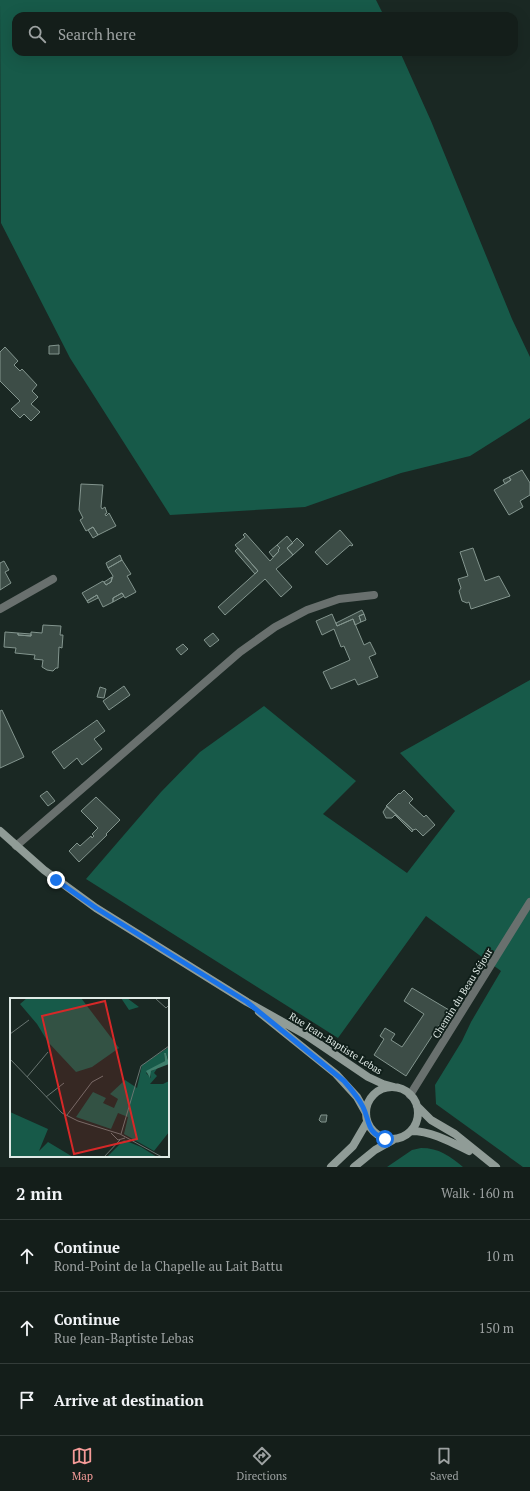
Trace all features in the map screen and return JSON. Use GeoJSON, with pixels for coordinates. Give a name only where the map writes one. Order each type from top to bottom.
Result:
{"type":"FeatureCollection","features":[{"type":"Feature","properties":{"kind":"main road","name":"Rue Jean-Baptiste Lebas"},"geometry":{"type":"LineString","coordinates":[[0,831],[56,880],[91,904],[247,1002],[306,1035],[368,1077],[394,1087]]}},
{"type":"Feature","properties":{"kind":"main road","name":"Rue Jean-Baptiste Lebas"},"geometry":{"type":"LineString","coordinates":[[247,1002],[336,1074],[357,1097],[366,1117]]}},
{"type":"Feature","properties":{"kind":"main road"},"geometry":{"type":"LineString","coordinates":[[331,1167],[352,1146],[366,1117],[369,1101],[374,1094],[386,1088],[394,1087],[403,1090],[410,1095],[417,1106],[427,1116],[455,1134],[496,1167]]}},
{"type":"Feature","properties":{"kind":"main road"},"geometry":{"type":"LineString","coordinates":[[354,1167],[380,1147],[393,1140],[402,1138],[411,1131],[416,1125],[418,1117],[417,1106]]}},
{"type":"Feature","properties":{"kind":"main road"},"geometry":{"type":"LineString","coordinates":[[366,1117],[371,1129],[377,1135],[385,1139],[393,1140]]}},
{"type":"Feature","properties":{"kind":"main road"},"geometry":{"type":"LineString","coordinates":[[411,1131],[423,1132],[441,1137],[483,1158]]}},
{"type":"Feature","properties":{"kind":"street"},"geometry":{"type":"LineString","coordinates":[[0,609],[53,579]]}},
{"type":"Feature","properties":{"kind":"street"},"geometry":{"type":"LineString","coordinates":[[16,846],[240,652],[275,627],[307,610],[339,600],[374,595]]}},
{"type":"Feature","properties":{"kind":"street","name":"Chemin du Beau Séjour"},"geometry":{"type":"LineString","coordinates":[[410,1095],[530,902]]}},
{"type":"Feature","properties":{"kind":"green space"},"geometry":{"type":"Polygon","coordinates":[[[0,0],[376,0],[382,12],[12,12],[12,56],[402,56],[431,121],[512,319],[530,357],[530,418],[470,456],[401,473],[305,507],[170,515],[70,358],[1,223],[0,0]]]}},
{"type":"Feature","properties":{"kind":"green space"},"geometry":{"type":"Polygon","coordinates":[[[530,680],[530,1167],[523,1167],[436,1104],[435,1085],[462,1041],[471,1022],[501,971],[426,916],[338,1038],[86,879],[161,792],[200,752],[264,706],[356,781],[323,814],[407,873],[455,811],[400,753],[530,680]]]}},
{"type":"Feature","properties":{"kind":"green space"},"geometry":{"type":"Polygon","coordinates":[[[421,1148],[433,1149],[444,1153],[463,1167],[387,1167],[412,1150],[421,1148]]]}},
{"type":"Feature","properties":{"kind":"building"},"geometry":{"type":"Polygon","coordinates":[[[59,345],[59,354],[49,354],[49,346],[59,345]]]}},
{"type":"Feature","properties":{"kind":"building"},"geometry":{"type":"Polygon","coordinates":[[[5,347],[18,361],[14,365],[20,371],[22,369],[37,385],[32,391],[38,397],[31,404],[40,412],[31,421],[24,414],[20,418],[11,409],[20,401],[0,381],[0,352],[5,347]]]}},
{"type":"Feature","properties":{"kind":"building"},"geometry":{"type":"Polygon","coordinates":[[[522,470],[530,483],[530,495],[520,501],[523,507],[509,515],[494,490],[511,480],[509,477],[522,470]]]}},
{"type":"Feature","properties":{"kind":"building"},"geometry":{"type":"Polygon","coordinates":[[[509,477],[511,480],[505,484],[503,480],[509,477]]]}},
{"type":"Feature","properties":{"kind":"building"},"geometry":{"type":"Polygon","coordinates":[[[81,484],[103,485],[101,507],[102,509],[105,507],[107,513],[105,514],[106,516],[109,513],[116,526],[98,535],[93,527],[86,531],[80,520],[83,518],[79,510],[81,484]]]}},
{"type":"Feature","properties":{"kind":"building"},"geometry":{"type":"Polygon","coordinates":[[[93,527],[98,535],[93,538],[88,530],[93,527]]]}},
{"type":"Feature","properties":{"kind":"building"},"geometry":{"type":"Polygon","coordinates":[[[340,530],[353,545],[350,545],[327,565],[315,552],[340,530]]]}},
{"type":"Feature","properties":{"kind":"building"},"geometry":{"type":"Polygon","coordinates":[[[245,533],[270,561],[279,551],[278,550],[280,548],[277,545],[287,536],[293,543],[287,548],[293,555],[276,569],[292,587],[281,597],[265,579],[225,615],[218,607],[258,571],[235,545],[245,537],[243,535],[245,533]]]}},
{"type":"Feature","properties":{"kind":"building"},"geometry":{"type":"Polygon","coordinates":[[[297,538],[304,545],[293,555],[287,548],[297,538]]]}},
{"type":"Feature","properties":{"kind":"building"},"geometry":{"type":"Polygon","coordinates":[[[277,545],[280,548],[278,550],[279,551],[273,557],[269,552],[277,545]]]}},
{"type":"Feature","properties":{"kind":"building"},"geometry":{"type":"Polygon","coordinates":[[[238,548],[258,571],[255,574],[235,551],[238,548]]]}},
{"type":"Feature","properties":{"kind":"building"},"geometry":{"type":"Polygon","coordinates":[[[473,548],[485,581],[499,576],[510,596],[471,609],[469,602],[467,603],[462,601],[459,591],[461,588],[458,579],[468,576],[460,552],[473,548]]]}},
{"type":"Feature","properties":{"kind":"building"},"geometry":{"type":"Polygon","coordinates":[[[120,555],[122,560],[108,568],[106,563],[120,555]]]}},
{"type":"Feature","properties":{"kind":"building"},"geometry":{"type":"Polygon","coordinates":[[[122,560],[131,574],[127,576],[136,592],[125,598],[122,593],[113,598],[113,602],[103,607],[97,595],[87,601],[82,593],[103,581],[106,585],[111,582],[113,576],[108,568],[122,560]]]}},
{"type":"Feature","properties":{"kind":"building"},"geometry":{"type":"Polygon","coordinates":[[[4,561],[9,570],[5,572],[11,583],[0,590],[0,563],[4,561]]]}},
{"type":"Feature","properties":{"kind":"building"},"geometry":{"type":"Polygon","coordinates":[[[112,577],[111,582],[106,585],[104,582],[112,577]]]}},
{"type":"Feature","properties":{"kind":"building"},"geometry":{"type":"Polygon","coordinates":[[[122,593],[124,596],[113,602],[113,598],[122,593]]]}},
{"type":"Feature","properties":{"kind":"building"},"geometry":{"type":"Polygon","coordinates":[[[97,595],[98,598],[88,603],[87,601],[97,595]]]}},
{"type":"Feature","properties":{"kind":"building"},"geometry":{"type":"Polygon","coordinates":[[[362,610],[364,614],[359,616],[361,622],[355,625],[353,619],[337,626],[336,623],[362,610]]]}},
{"type":"Feature","properties":{"kind":"building"},"geometry":{"type":"Polygon","coordinates":[[[332,614],[337,626],[353,619],[364,645],[370,642],[376,654],[369,657],[378,677],[358,685],[355,679],[331,689],[323,672],[350,660],[344,646],[341,647],[334,629],[322,635],[316,621],[332,614]]]}},
{"type":"Feature","properties":{"kind":"building"},"geometry":{"type":"Polygon","coordinates":[[[364,614],[366,620],[361,622],[359,616],[364,614]]]}},
{"type":"Feature","properties":{"kind":"building"},"geometry":{"type":"Polygon","coordinates":[[[43,625],[61,626],[60,635],[63,635],[62,648],[59,647],[58,668],[53,671],[42,667],[43,660],[34,659],[35,655],[15,653],[16,648],[4,647],[5,632],[31,636],[31,632],[42,633],[43,625]]]}},
{"type":"Feature","properties":{"kind":"building"},"geometry":{"type":"Polygon","coordinates":[[[18,633],[31,634],[31,636],[18,635],[18,633]]]}},
{"type":"Feature","properties":{"kind":"building"},"geometry":{"type":"Polygon","coordinates":[[[213,633],[219,640],[210,647],[204,640],[213,633]]]}},
{"type":"Feature","properties":{"kind":"building"},"geometry":{"type":"Polygon","coordinates":[[[183,644],[188,649],[181,655],[176,649],[183,644]]]}},
{"type":"Feature","properties":{"kind":"building"},"geometry":{"type":"Polygon","coordinates":[[[124,686],[130,695],[109,710],[103,701],[124,686]]]}},
{"type":"Feature","properties":{"kind":"building"},"geometry":{"type":"Polygon","coordinates":[[[100,687],[106,689],[104,698],[97,697],[100,687]]]}},
{"type":"Feature","properties":{"kind":"building"},"geometry":{"type":"Polygon","coordinates":[[[2,710],[24,757],[0,768],[0,711],[2,710]]]}},
{"type":"Feature","properties":{"kind":"building"},"geometry":{"type":"Polygon","coordinates":[[[97,720],[105,731],[94,739],[102,749],[82,765],[77,758],[64,769],[52,752],[97,720]]]}},
{"type":"Feature","properties":{"kind":"building"},"geometry":{"type":"Polygon","coordinates":[[[404,790],[413,799],[409,803],[424,817],[426,815],[435,825],[423,836],[416,829],[413,830],[386,806],[404,790]]]}},
{"type":"Feature","properties":{"kind":"building"},"geometry":{"type":"Polygon","coordinates":[[[47,791],[55,801],[48,806],[40,796],[47,791]]]}},
{"type":"Feature","properties":{"kind":"building"},"geometry":{"type":"Polygon","coordinates":[[[96,797],[120,820],[79,862],[69,851],[77,843],[80,846],[91,836],[92,838],[94,836],[92,834],[98,828],[81,811],[96,797]]]}},
{"type":"Feature","properties":{"kind":"building"},"geometry":{"type":"Polygon","coordinates":[[[387,806],[413,830],[412,832],[395,815],[392,818],[386,818],[383,812],[387,806]]]}},
{"type":"Feature","properties":{"kind":"building"},"geometry":{"type":"Polygon","coordinates":[[[412,988],[449,1010],[406,1076],[374,1055],[384,1039],[380,1036],[385,1028],[395,1034],[391,1040],[402,1047],[424,1014],[404,1001],[412,988]]]}},
{"type":"Feature","properties":{"kind":"building"},"geometry":{"type":"Polygon","coordinates":[[[321,1115],[327,1115],[326,1122],[321,1122],[319,1120],[321,1115]]]}},
{"type":"Feature","properties":{"kind":"route"},"geometry":{"type":"LineString","coordinates":[[56,880],[96,908],[247,1002],[344,1081],[357,1097],[366,1113],[368,1126],[377,1135],[385,1139]]}}]}
